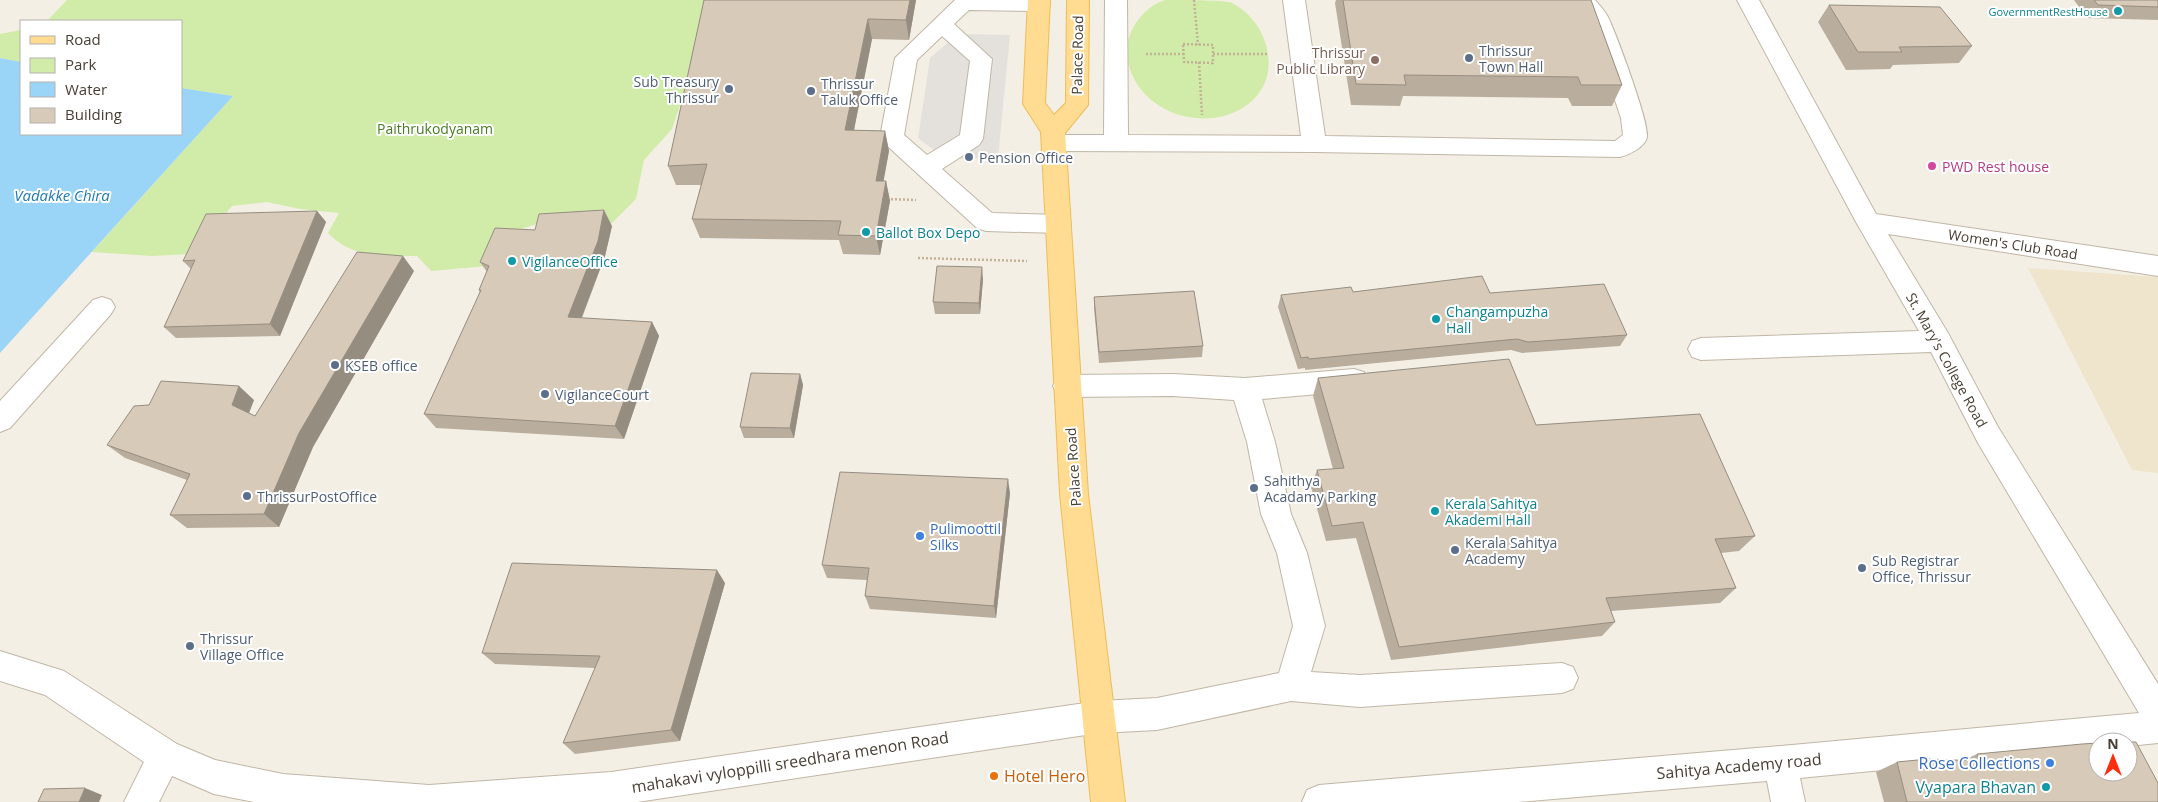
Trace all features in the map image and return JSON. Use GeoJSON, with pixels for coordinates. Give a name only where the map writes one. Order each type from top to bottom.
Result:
{"type":"FeatureCollection","features":[{"type":"Feature","properties":{"kind":"main road","name":"Palace Road"},"geometry":{"type":"LineString","coordinates":[[1078,0],[1076,105],[1054,137],[1074,494],[1108,802]]}},
{"type":"Feature","properties":{"kind":"main road"},"geometry":{"type":"LineString","coordinates":[[1039,2],[1034,104],[1054,137]]}},
{"type":"Feature","properties":{"kind":"street"},"geometry":{"type":"LineString","coordinates":[[1116,0],[1116,142]]}},
{"type":"Feature","properties":{"kind":"street"},"geometry":{"type":"LineString","coordinates":[[1294,0],[1314,144]]}},
{"type":"Feature","properties":{"kind":"street"},"geometry":{"type":"LineString","coordinates":[[1054,137],[1116,142],[1620,149],[1635,138],[1633,118],[1598,18],[1586,4],[1576,0]]}},
{"type":"Feature","properties":{"kind":"street","name":"St. Mary's College Road"},"geometry":{"type":"LineString","coordinates":[[1748,0],[1868,222],[1939,341],[1988,435],[2158,714]]}},
{"type":"Feature","properties":{"kind":"street"},"geometry":{"type":"LineString","coordinates":[[1039,2],[964,3],[906,58],[892,137],[986,222],[1059,224]]}},
{"type":"Feature","properties":{"kind":"street"},"geometry":{"type":"LineString","coordinates":[[927,167],[971,139],[981,59],[942,25]]}},
{"type":"Feature","properties":{"kind":"street","name":"Women's Club Road"},"geometry":{"type":"LineString","coordinates":[[1868,222],[2158,266]]}},
{"type":"Feature","properties":{"kind":"street"},"geometry":{"type":"LineString","coordinates":[[0,420],[102,307]]}},
{"type":"Feature","properties":{"kind":"street"},"geometry":{"type":"LineString","coordinates":[[1701,349],[1939,341]]}},
{"type":"Feature","properties":{"kind":"street"},"geometry":{"type":"LineString","coordinates":[[1067,386],[1174,385],[1246,389],[1383,377]]}},
{"type":"Feature","properties":{"kind":"street"},"geometry":{"type":"LineString","coordinates":[[1246,389],[1261,442],[1276,514],[1292,553],[1309,626],[1291,686]]}},
{"type":"Feature","properties":{"kind":"street","name":"mahakavi vyloppilli sreedhara menon Road"},"geometry":{"type":"LineString","coordinates":[[0,666],[53,682],[166,756],[214,777],[283,791],[429,802],[610,789],[1100,716],[1157,714],[1291,686],[1360,691],[1562,678]]}},
{"type":"Feature","properties":{"kind":"street","name":"Sahitya Academy road"},"geometry":{"type":"LineString","coordinates":[[1319,802],[1781,763],[2158,727]]}},
{"type":"Feature","properties":{"kind":"street"},"geometry":{"type":"LineString","coordinates":[[141,802],[166,756]]}},
{"type":"Feature","properties":{"kind":"street"},"geometry":{"type":"LineString","coordinates":[[1781,763],[1788,802]]}},
{"type":"Feature","properties":{"kind":"path"},"geometry":{"type":"LineString","coordinates":[[1194,0],[1198,45]]}},
{"type":"Feature","properties":{"kind":"path"},"geometry":{"type":"LineString","coordinates":[[1184,44],[1213,45],[1213,54],[1214,63],[1184,62],[1184,44]]}},
{"type":"Feature","properties":{"kind":"path"},"geometry":{"type":"LineString","coordinates":[[1213,54],[1301,55]]}},
{"type":"Feature","properties":{"kind":"path"},"geometry":{"type":"LineString","coordinates":[[1199,62],[1203,143]]}},
{"type":"Feature","properties":{"kind":"path"},"geometry":{"type":"LineString","coordinates":[[885,199],[963,201]]}},
{"type":"Feature","properties":{"kind":"path"},"geometry":{"type":"LineString","coordinates":[[918,258],[1061,262]]}},
{"type":"Feature","properties":{"kind":"shaded area"},"geometry":{"type":"Polygon","coordinates":[[[958,34],[1010,35],[998,158],[946,159],[918,138],[930,58],[958,34]]]}},
{"type":"Feature","properties":{"kind":"shaded area"},"geometry":{"type":"Polygon","coordinates":[[[2028,268],[2158,277],[2158,473],[2132,470],[2028,268]]]}},
{"type":"Feature","properties":{"kind":"green space","name":"Paithrukodyanam"},"geometry":{"type":"Polygon","coordinates":[[[67,0],[705,0],[688,82],[672,129],[644,160],[636,199],[612,223],[550,220],[508,233],[488,266],[431,271],[417,256],[381,256],[358,252],[348,248],[328,233],[339,213],[300,209],[267,202],[232,206],[191,254],[152,256],[92,252],[233,96],[182,88],[182,20],[48,20],[67,0]]]}},
{"type":"Feature","properties":{"kind":"green space"},"geometry":{"type":"Polygon","coordinates":[[[1165,0],[1230,2],[1243,10],[1254,22],[1263,35],[1269,65],[1266,80],[1259,94],[1247,105],[1231,114],[1214,118],[1196,118],[1178,114],[1162,107],[1147,96],[1136,83],[1127,55],[1131,33],[1145,12],[1152,6],[1165,0]]]}},
{"type":"Feature","properties":{"kind":"green space"},"geometry":{"type":"Polygon","coordinates":[[[20,30],[20,62],[0,58],[0,34],[20,30]]]}},
{"type":"Feature","properties":{"kind":"water","name":"Vadakke Chira"},"geometry":{"type":"Polygon","coordinates":[[[0,58],[20,62],[20,135],[182,135],[182,88],[233,96],[0,353],[0,58]]]}},
{"type":"Feature","properties":{"kind":"building"},"geometry":{"type":"Polygon","coordinates":[[[704,0],[910,0],[906,20],[868,19],[845,130],[885,131],[876,181],[886,181],[876,236],[838,235],[841,221],[692,219],[707,164],[668,166],[704,0]]]}},
{"type":"Feature","properties":{"kind":"building","name":"Thrissur Town Hall"},"geometry":{"type":"Polygon","coordinates":[[[1343,0],[1591,0],[1622,85],[1581,85],[1578,77],[1404,75],[1406,85],[1356,84],[1343,0]]]}},
{"type":"Feature","properties":{"kind":"building"},"geometry":{"type":"Polygon","coordinates":[[[2094,0],[2158,0],[2158,7],[2098,5],[2094,0]]]}},
{"type":"Feature","properties":{"kind":"building"},"geometry":{"type":"Polygon","coordinates":[[[1829,5],[1940,7],[1972,46],[1899,47],[1902,52],[1858,52],[1829,5]]]}},
{"type":"Feature","properties":{"kind":"building"},"geometry":{"type":"Polygon","coordinates":[[[604,210],[598,241],[568,317],[652,322],[615,426],[424,414],[481,290],[479,290],[489,266],[480,262],[495,228],[535,230],[539,214],[604,210]]]}},
{"type":"Feature","properties":{"kind":"building"},"geometry":{"type":"Polygon","coordinates":[[[317,211],[270,324],[164,327],[195,260],[183,261],[206,214],[317,211]]]}},
{"type":"Feature","properties":{"kind":"building"},"geometry":{"type":"Polygon","coordinates":[[[357,252],[403,256],[299,433],[264,514],[170,515],[190,474],[107,445],[134,406],[149,405],[161,381],[239,386],[232,405],[255,416],[357,252]]]}},
{"type":"Feature","properties":{"kind":"building"},"geometry":{"type":"Polygon","coordinates":[[[937,266],[982,267],[979,303],[933,302],[937,266]]]}},
{"type":"Feature","properties":{"kind":"building"},"geometry":{"type":"Polygon","coordinates":[[[1482,276],[1490,293],[1604,284],[1627,335],[1528,342],[1517,339],[1309,359],[1308,357],[1301,358],[1281,295],[1351,287],[1353,292],[1482,276]]]}},
{"type":"Feature","properties":{"kind":"building"},"geometry":{"type":"Polygon","coordinates":[[[1194,291],[1203,346],[1099,352],[1094,297],[1194,291]]]}},
{"type":"Feature","properties":{"kind":"building"},"geometry":{"type":"Polygon","coordinates":[[[1509,359],[1536,425],[1700,414],[1755,536],[1715,539],[1736,588],[1606,598],[1615,622],[1399,647],[1363,522],[1332,526],[1317,470],[1344,468],[1318,378],[1509,359]]]}},
{"type":"Feature","properties":{"kind":"building"},"geometry":{"type":"Polygon","coordinates":[[[751,373],[800,374],[790,428],[740,427],[751,373]]]}},
{"type":"Feature","properties":{"kind":"building","name":"Pulimoottil Silks"},"geometry":{"type":"Polygon","coordinates":[[[840,472],[1008,479],[994,606],[865,596],[869,568],[822,565],[840,472]]]}},
{"type":"Feature","properties":{"kind":"building"},"geometry":{"type":"Polygon","coordinates":[[[512,563],[717,570],[671,730],[563,743],[600,656],[482,653],[512,563]]]}},
{"type":"Feature","properties":{"kind":"building","name":"Vyapara Bhavan"},"geometry":{"type":"Polygon","coordinates":[[[2088,744],[2088,782],[2138,782],[2138,746],[2158,783],[2158,802],[1907,802],[1897,762],[1928,759],[1980,761],[1977,754],[2088,744]]]}},
{"type":"Feature","properties":{"kind":"building"},"geometry":{"type":"Polygon","coordinates":[[[85,788],[79,802],[38,802],[44,789],[85,788]]]}},
{"type":"Feature","properties":{"kind":"place","name":"GovernmentRestHouse"},"geometry":{"type":"Point","coordinates":[2118,11]}},
{"type":"Feature","properties":{"kind":"place","name":"Thrissur Town Hall"},"geometry":{"type":"Point","coordinates":[1469,58]}},
{"type":"Feature","properties":{"kind":"place","name":"Thrissur Public Library"},"geometry":{"type":"Point","coordinates":[1375,60]}},
{"type":"Feature","properties":{"kind":"place","name":"Sub Treasury Thrissur"},"geometry":{"type":"Point","coordinates":[729,89]}},
{"type":"Feature","properties":{"kind":"place","name":"Thrissur Taluk Office"},"geometry":{"type":"Point","coordinates":[811,91]}},
{"type":"Feature","properties":{"kind":"place","name":"Pension Office"},"geometry":{"type":"Point","coordinates":[969,157]}},
{"type":"Feature","properties":{"kind":"place","name":"PWD Rest house"},"geometry":{"type":"Point","coordinates":[1932,166]}},
{"type":"Feature","properties":{"kind":"place","name":"Ballot Box Depo"},"geometry":{"type":"Point","coordinates":[866,232]}},
{"type":"Feature","properties":{"kind":"place","name":"VigilanceOffice"},"geometry":{"type":"Point","coordinates":[512,261]}},
{"type":"Feature","properties":{"kind":"place","name":"Changampuzha Hall"},"geometry":{"type":"Point","coordinates":[1436,319]}},
{"type":"Feature","properties":{"kind":"place","name":"KSEB office"},"geometry":{"type":"Point","coordinates":[335,365]}},
{"type":"Feature","properties":{"kind":"place","name":"VigilanceCourt"},"geometry":{"type":"Point","coordinates":[545,394]}},
{"type":"Feature","properties":{"kind":"place","name":"Sahithya Acadamy Parking"},"geometry":{"type":"Point","coordinates":[1254,488]}},
{"type":"Feature","properties":{"kind":"place","name":"ThrissurPostOffice"},"geometry":{"type":"Point","coordinates":[247,496]}},
{"type":"Feature","properties":{"kind":"place","name":"Kerala Sahitya Akademi Hall"},"geometry":{"type":"Point","coordinates":[1435,511]}},
{"type":"Feature","properties":{"kind":"place","name":"Pulimoottil Silks"},"geometry":{"type":"Point","coordinates":[920,536]}},
{"type":"Feature","properties":{"kind":"place","name":"Kerala Sahitya Academy"},"geometry":{"type":"Point","coordinates":[1455,550]}},
{"type":"Feature","properties":{"kind":"place","name":"Sub Registrar Office, Thrissur"},"geometry":{"type":"Point","coordinates":[1862,568]}},
{"type":"Feature","properties":{"kind":"place","name":"Thrissur Village Office"},"geometry":{"type":"Point","coordinates":[190,646]}},
{"type":"Feature","properties":{"kind":"place","name":"Rose Collections"},"geometry":{"type":"Point","coordinates":[2050,763]}},
{"type":"Feature","properties":{"kind":"place","name":"Hotel Hero"},"geometry":{"type":"Point","coordinates":[994,776]}},
{"type":"Feature","properties":{"kind":"place","name":"Vyapara Bhavan"},"geometry":{"type":"Point","coordinates":[2046,787]}}]}
